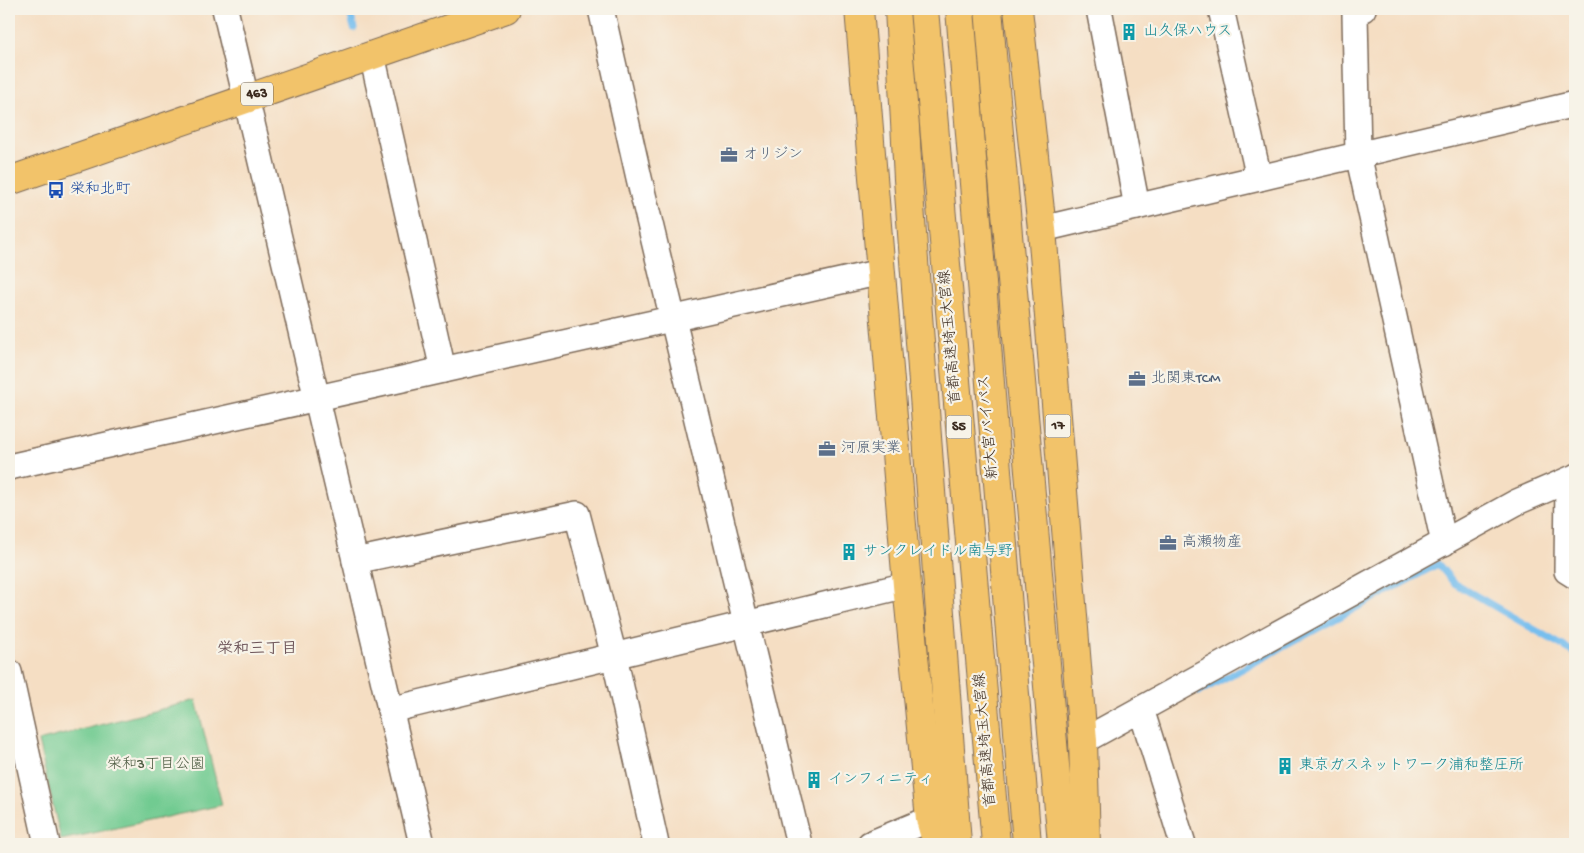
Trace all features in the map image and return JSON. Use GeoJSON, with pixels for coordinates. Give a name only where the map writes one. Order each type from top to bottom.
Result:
{"type":"FeatureCollection","features":[{"type":"Feature","properties":{"kind":"highway","name":"463"},"geometry":{"type":"LineString","coordinates":[[9,181],[506,9]]}},
{"type":"Feature","properties":{"kind":"highway"},"geometry":{"type":"LineString","coordinates":[[859,9],[908,585],[933,831]]}},
{"type":"Feature","properties":{"kind":"highway"},"geometry":{"type":"LineString","coordinates":[[899,9],[908,179],[957,844]]}},
{"type":"Feature","properties":{"kind":"highway","name":"首都高速埼玉大宮線"},"geometry":{"type":"LineString","coordinates":[[924,9],[996,844]]}},
{"type":"Feature","properties":{"kind":"highway","name":"新大宮バイパス"},"geometry":{"type":"LineString","coordinates":[[933,9],[972,487],[991,844]]}},
{"type":"Feature","properties":{"kind":"highway","name":"新大宮バイパス"},"geometry":{"type":"LineString","coordinates":[[953,9],[994,485],[1031,844]]}},
{"type":"Feature","properties":{"kind":"highway","name":"S5"},"geometry":{"type":"LineString","coordinates":[[960,9],[1027,844]]}},
{"type":"Feature","properties":{"kind":"highway"},"geometry":{"type":"LineString","coordinates":[[988,9],[1062,844]]}},
{"type":"Feature","properties":{"kind":"highway","name":"17"},"geometry":{"type":"LineString","coordinates":[[1018,9],[1042,229],[1082,741],[1086,844]]}},
{"type":"Feature","properties":{"kind":"street"},"geometry":{"type":"LineString","coordinates":[[225,9],[422,844]]}},
{"type":"Feature","properties":{"kind":"street"},"geometry":{"type":"LineString","coordinates":[[601,9],[799,844]]}},
{"type":"Feature","properties":{"kind":"street"},"geometry":{"type":"LineString","coordinates":[[1099,9],[1136,206]]}},
{"type":"Feature","properties":{"kind":"street"},"geometry":{"type":"LineString","coordinates":[[1222,9],[1259,178]]}},
{"type":"Feature","properties":{"kind":"street"},"geometry":{"type":"LineString","coordinates":[[1363,9],[1358,10],[1355,15],[1358,154],[1444,542]]}},
{"type":"Feature","properties":{"kind":"street"},"geometry":{"type":"LineString","coordinates":[[372,56],[443,370]]}},
{"type":"Feature","properties":{"kind":"street"},"geometry":{"type":"LineString","coordinates":[[1042,229],[1575,104]]}},
{"type":"Feature","properties":{"kind":"street"},"geometry":{"type":"LineString","coordinates":[[9,467],[881,272]]}},
{"type":"Feature","properties":{"kind":"street"},"geometry":{"type":"LineString","coordinates":[[1082,741],[1518,502],[1572,479],[1567,572],[1575,576]]}},
{"type":"Feature","properties":{"kind":"street"},"geometry":{"type":"LineString","coordinates":[[355,561],[577,514],[614,656],[656,844]]}},
{"type":"Feature","properties":{"kind":"street"},"geometry":{"type":"LineString","coordinates":[[390,710],[908,585]]}},
{"type":"Feature","properties":{"kind":"street"},"geometry":{"type":"LineString","coordinates":[[9,672],[47,844]]}},
{"type":"Feature","properties":{"kind":"street"},"geometry":{"type":"LineString","coordinates":[[1141,709],[1183,844]]}},
{"type":"Feature","properties":{"kind":"street"},"geometry":{"type":"LineString","coordinates":[[870,844],[933,831]]}},
{"type":"Feature","properties":{"kind":"green space","name":"栄和3丁目公園"},"geometry":{"type":"Polygon","coordinates":[[[196,700],[222,805],[61,840],[38,741],[196,700]]]}},
{"type":"Feature","properties":{"kind":"waterway"},"geometry":{"type":"LineString","coordinates":[[349,9],[354,28]]}},
{"type":"Feature","properties":{"kind":"waterway"},"geometry":{"type":"LineString","coordinates":[[1199,692],[1438,564],[1454,583],[1575,653]]}},
{"type":"Feature","properties":{"kind":"place","name":"山久保ハウス"},"geometry":{"type":"Point","coordinates":[1129,32]}},
{"type":"Feature","properties":{"kind":"place","name":"オリジン"},"geometry":{"type":"Point","coordinates":[729,155]}},
{"type":"Feature","properties":{"kind":"place","name":"栄和北町"},"geometry":{"type":"Point","coordinates":[56,190]}},
{"type":"Feature","properties":{"kind":"place","name":"北関東TCM"},"geometry":{"type":"Point","coordinates":[1137,379]}},
{"type":"Feature","properties":{"kind":"place","name":"河原実業"},"geometry":{"type":"Point","coordinates":[827,449]}},
{"type":"Feature","properties":{"kind":"place","name":"高瀬物産"},"geometry":{"type":"Point","coordinates":[1168,543]}},
{"type":"Feature","properties":{"kind":"place","name":"サンクレイドル南与野"},"geometry":{"type":"Point","coordinates":[849,552]}},
{"type":"Feature","properties":{"kind":"place","name":"東京ガスネットワーク浦和整圧所"},"geometry":{"type":"Point","coordinates":[1285,766]}},
{"type":"Feature","properties":{"kind":"place","name":"インフィニティ"},"geometry":{"type":"Point","coordinates":[814,780]}},
{"type":"Feature","properties":{"kind":"district","name":"栄和三丁目"},"geometry":{"type":"Point","coordinates":[257,650]}}]}
